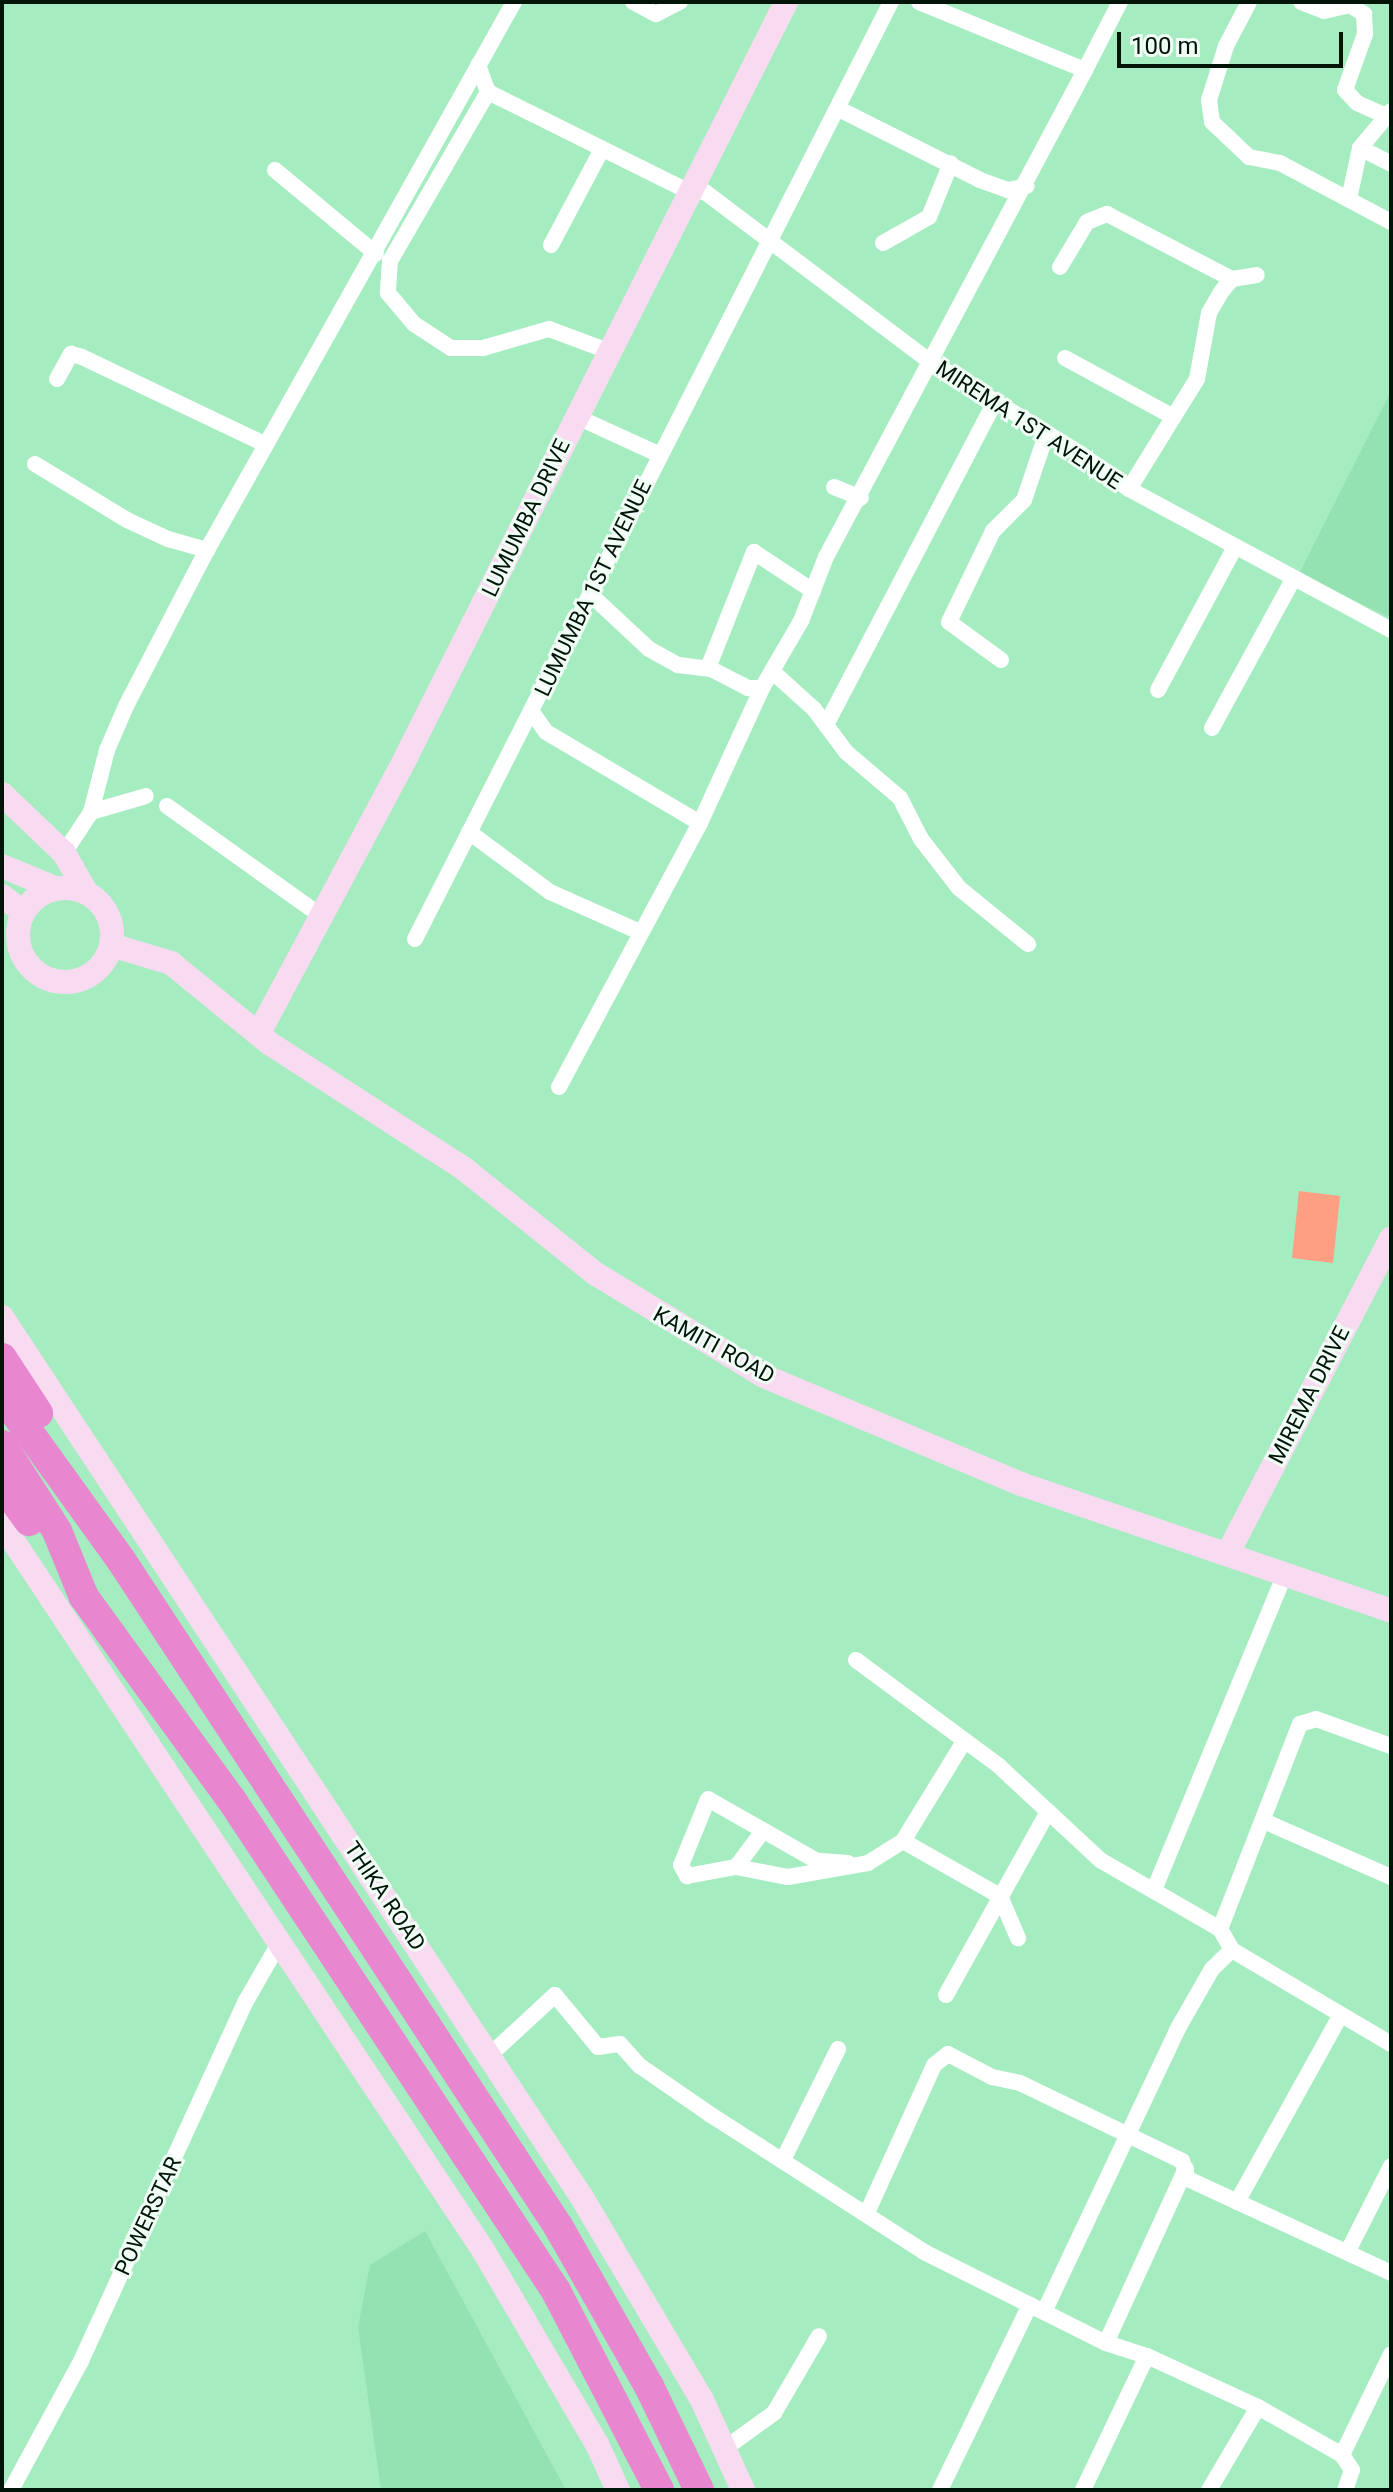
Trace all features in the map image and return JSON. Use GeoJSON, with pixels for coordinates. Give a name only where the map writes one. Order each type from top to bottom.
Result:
{"type":"FeatureCollection","features":[{"type":"Feature","properties":{"kind":"highway"},"geometry":{"type":"LineString","coordinates":[[2,1358],[89,1490],[114,1536],[121,1560]]}},
{"type":"Feature","properties":{"kind":"highway","name":"THIKA ROAD"},"geometry":{"type":"LineString","coordinates":[[2,1395],[12,1435],[84,1597],[231,1799],[491,2188],[556,2291],[659,2490]]}},
{"type":"Feature","properties":{"kind":"highway","name":"THIKA ROAD"},"geometry":{"type":"LineString","coordinates":[[12,1435],[121,1560],[558,2226],[642,2374],[699,2490]]}},
{"type":"Feature","properties":{"kind":"highway"},"geometry":{"type":"LineString","coordinates":[[2,1484],[84,1597]]}},
{"type":"Feature","properties":{"kind":"main road","name":"LUMUMBA DRIVE"},"geometry":{"type":"LineString","coordinates":[[260,1031],[534,505],[687,191],[786,2]]}},
{"type":"Feature","properties":{"kind":"main road"},"geometry":{"type":"LineString","coordinates":[[2,794],[64,853],[86,892],[108,914],[111,945],[96,971],[67,983],[52,981],[27,963],[19,949],[23,912],[55,888]]}},
{"type":"Feature","properties":{"kind":"main road"},"geometry":{"type":"LineString","coordinates":[[2,866],[55,888],[86,892]]}},
{"type":"Feature","properties":{"kind":"main road"},"geometry":{"type":"LineString","coordinates":[[2,896],[23,912]]}},
{"type":"Feature","properties":{"kind":"main road","name":"KAMITI ROAD"},"geometry":{"type":"LineString","coordinates":[[111,945],[171,963],[260,1031],[269,1043],[463,1168],[637,1302],[764,1376],[1021,1484],[1229,1551],[1391,1611]]}},
{"type":"Feature","properties":{"kind":"main road","name":"MIREMA DRIVE"},"geometry":{"type":"LineString","coordinates":[[1229,1551],[1391,1239]]}},
{"type":"Feature","properties":{"kind":"main road","name":"THIKA ROAD"},"geometry":{"type":"LineString","coordinates":[[2,1317],[491,2054],[665,2334],[743,2490]]}},
{"type":"Feature","properties":{"kind":"main road"},"geometry":{"type":"LineString","coordinates":[[2,1524],[281,1940],[483,2250],[597,2444],[618,2490]]}},
{"type":"Feature","properties":{"kind":"street"},"geometry":{"type":"LineString","coordinates":[[64,853],[91,812],[107,750],[126,706],[207,550],[264,444],[376,254],[514,2]]}},
{"type":"Feature","properties":{"kind":"street"},"geometry":{"type":"LineString","coordinates":[[633,2],[656,14],[680,2]]}},
{"type":"Feature","properties":{"kind":"street","name":"LUMUMBA 1ST AVENUE"},"geometry":{"type":"LineString","coordinates":[[415,939],[532,712],[658,454],[839,109],[891,2]]}},
{"type":"Feature","properties":{"kind":"street"},"geometry":{"type":"LineString","coordinates":[[919,2],[1085,70]]}},
{"type":"Feature","properties":{"kind":"street"},"geometry":{"type":"LineString","coordinates":[[559,1087],[700,823],[762,688],[773,672],[931,362],[1027,186],[1120,2]]}},
{"type":"Feature","properties":{"kind":"street"},"geometry":{"type":"LineString","coordinates":[[1249,2],[1226,46],[1209,100],[1212,122],[1249,157],[1280,163],[1391,222]]}},
{"type":"Feature","properties":{"kind":"street"},"geometry":{"type":"LineString","coordinates":[[1301,2],[1324,11],[1350,5],[1366,17],[1345,90],[1357,103],[1389,114],[1360,148],[1349,199]]}},
{"type":"Feature","properties":{"kind":"street"},"geometry":{"type":"LineString","coordinates":[[478,65],[488,92],[390,261],[385,278],[388,293],[414,324],[451,348],[483,348],[549,329],[608,351]]}},
{"type":"Feature","properties":{"kind":"street","name":"MIREMA 1ST AVENUE"},"geometry":{"type":"LineString","coordinates":[[488,92],[687,191],[705,192],[772,238],[931,362],[994,403],[1129,489],[1292,581],[1391,630]]}},
{"type":"Feature","properties":{"kind":"street"},"geometry":{"type":"LineString","coordinates":[[839,109],[1008,190],[1027,186]]}},
{"type":"Feature","properties":{"kind":"street"},"geometry":{"type":"LineString","coordinates":[[1360,148],[1391,164]]}},
{"type":"Feature","properties":{"kind":"street"},"geometry":{"type":"LineString","coordinates":[[551,245],[602,149]]}},
{"type":"Feature","properties":{"kind":"street"},"geometry":{"type":"LineString","coordinates":[[883,243],[929,217],[951,163]]}},
{"type":"Feature","properties":{"kind":"street"},"geometry":{"type":"LineString","coordinates":[[275,170],[376,254]]}},
{"type":"Feature","properties":{"kind":"street"},"geometry":{"type":"LineString","coordinates":[[1060,267],[1087,222],[1107,214],[1232,279],[1257,275]]}},
{"type":"Feature","properties":{"kind":"street"},"geometry":{"type":"LineString","coordinates":[[1129,489],[1197,379],[1209,313],[1232,279]]}},
{"type":"Feature","properties":{"kind":"street"},"geometry":{"type":"LineString","coordinates":[[57,379],[71,354],[82,357],[264,444]]}},
{"type":"Feature","properties":{"kind":"street"},"geometry":{"type":"LineString","coordinates":[[1065,358],[1172,416]]}},
{"type":"Feature","properties":{"kind":"street"},"geometry":{"type":"LineString","coordinates":[[826,725],[994,403]]}},
{"type":"Feature","properties":{"kind":"street"},"geometry":{"type":"LineString","coordinates":[[575,416],[658,454]]}},
{"type":"Feature","properties":{"kind":"street"},"geometry":{"type":"LineString","coordinates":[[1001,660],[955,631],[949,622],[993,531],[1024,500],[1046,435]]}},
{"type":"Feature","properties":{"kind":"street"},"geometry":{"type":"LineString","coordinates":[[35,464],[127,520],[168,539],[207,550]]}},
{"type":"Feature","properties":{"kind":"street"},"geometry":{"type":"LineString","coordinates":[[834,487],[861,498]]}},
{"type":"Feature","properties":{"kind":"street"},"geometry":{"type":"LineString","coordinates":[[1158,690],[1235,547]]}},
{"type":"Feature","properties":{"kind":"street"},"geometry":{"type":"LineString","coordinates":[[708,668],[754,552],[813,591]]}},
{"type":"Feature","properties":{"kind":"street"},"geometry":{"type":"LineString","coordinates":[[1212,728],[1292,581]]}},
{"type":"Feature","properties":{"kind":"street"},"geometry":{"type":"LineString","coordinates":[[590,594],[649,649],[678,665],[708,668],[748,688],[762,688]]}},
{"type":"Feature","properties":{"kind":"street"},"geometry":{"type":"LineString","coordinates":[[773,672],[826,725],[846,752],[900,798],[921,839],[959,888],[1028,944]]}},
{"type":"Feature","properties":{"kind":"street"},"geometry":{"type":"LineString","coordinates":[[532,712],[546,732],[700,823]]}},
{"type":"Feature","properties":{"kind":"street"},"geometry":{"type":"LineString","coordinates":[[91,812],[146,796]]}},
{"type":"Feature","properties":{"kind":"street"},"geometry":{"type":"LineString","coordinates":[[167,806],[321,916]]}},
{"type":"Feature","properties":{"kind":"street"},"geometry":{"type":"LineString","coordinates":[[469,832],[550,892],[640,932]]}},
{"type":"Feature","properties":{"kind":"street"},"geometry":{"type":"LineString","coordinates":[[1154,1890],[1286,1572]]}},
{"type":"Feature","properties":{"kind":"street"},"geometry":{"type":"LineString","coordinates":[[856,1660],[963,1743],[999,1766],[1100,1860],[1220,1929],[1232,1950],[1391,2044]]}},
{"type":"Feature","properties":{"kind":"street"},"geometry":{"type":"LineString","coordinates":[[1220,1929],[1305,1721],[1349,1727],[1391,1746]]}},
{"type":"Feature","properties":{"kind":"street"},"geometry":{"type":"LineString","coordinates":[[848,1863],[820,1875],[788,1877],[736,1867],[687,1876],[681,1865],[708,1799],[817,1861],[868,1863],[903,1841],[963,1743]]}},
{"type":"Feature","properties":{"kind":"street"},"geometry":{"type":"LineString","coordinates":[[946,1995],[1048,1812]]}},
{"type":"Feature","properties":{"kind":"street"},"geometry":{"type":"LineString","coordinates":[[1264,1821],[1391,1877]]}},
{"type":"Feature","properties":{"kind":"street"},"geometry":{"type":"LineString","coordinates":[[736,1867],[763,1831]]}},
{"type":"Feature","properties":{"kind":"street"},"geometry":{"type":"LineString","coordinates":[[903,1841],[1000,1896],[1018,1938]]}},
{"type":"Feature","properties":{"kind":"street","name":"POWERSTAR"},"geometry":{"type":"LineString","coordinates":[[11,2490],[81,2361],[246,2001],[281,1940]]}},
{"type":"Feature","properties":{"kind":"street"},"geometry":{"type":"LineString","coordinates":[[940,2490],[1212,1969],[1232,1950]]}},
{"type":"Feature","properties":{"kind":"street"},"geometry":{"type":"LineString","coordinates":[[491,2054],[555,1995],[598,2047],[620,2044],[640,2066],[924,2252],[1106,2343],[1147,2356],[1258,2407],[1342,2455],[1352,2470],[1345,2490]]}},
{"type":"Feature","properties":{"kind":"street"},"geometry":{"type":"LineString","coordinates":[[1237,2202],[1340,2016]]}},
{"type":"Feature","properties":{"kind":"street"},"geometry":{"type":"LineString","coordinates":[[783,2160],[838,2049]]}},
{"type":"Feature","properties":{"kind":"street"},"geometry":{"type":"LineString","coordinates":[[867,2213],[943,2054],[992,2077],[1020,2083],[1182,2161],[1188,2179],[1349,2249],[1391,2273]]}},
{"type":"Feature","properties":{"kind":"street"},"geometry":{"type":"LineString","coordinates":[[1349,2249],[1391,2166]]}},
{"type":"Feature","properties":{"kind":"street"},"geometry":{"type":"LineString","coordinates":[[1106,2343],[1186,2168]]}},
{"type":"Feature","properties":{"kind":"street"},"geometry":{"type":"LineString","coordinates":[[724,2449],[774,2413],[819,2336]]}},
{"type":"Feature","properties":{"kind":"street"},"geometry":{"type":"LineString","coordinates":[[1342,2455],[1391,2354]]}},
{"type":"Feature","properties":{"kind":"street"},"geometry":{"type":"LineString","coordinates":[[1083,2490],[1147,2356]]}},
{"type":"Feature","properties":{"kind":"street"},"geometry":{"type":"LineString","coordinates":[[1209,2490],[1258,2407]]}},
{"type":"Feature","properties":{"kind":"shaded area"},"geometry":{"type":"Polygon","coordinates":[[[1391,391],[1391,618],[1299,574],[1391,391]]]}},
{"type":"Feature","properties":{"kind":"shaded area"},"geometry":{"type":"Polygon","coordinates":[[[1299,1191],[1340,1196],[1333,1263],[1292,1258],[1299,1191]]]}},
{"type":"Feature","properties":{"kind":"shaded area"},"geometry":{"type":"Polygon","coordinates":[[[425,2231],[566,2490],[381,2490],[358,2327],[370,2265],[425,2231]]]}}]}
